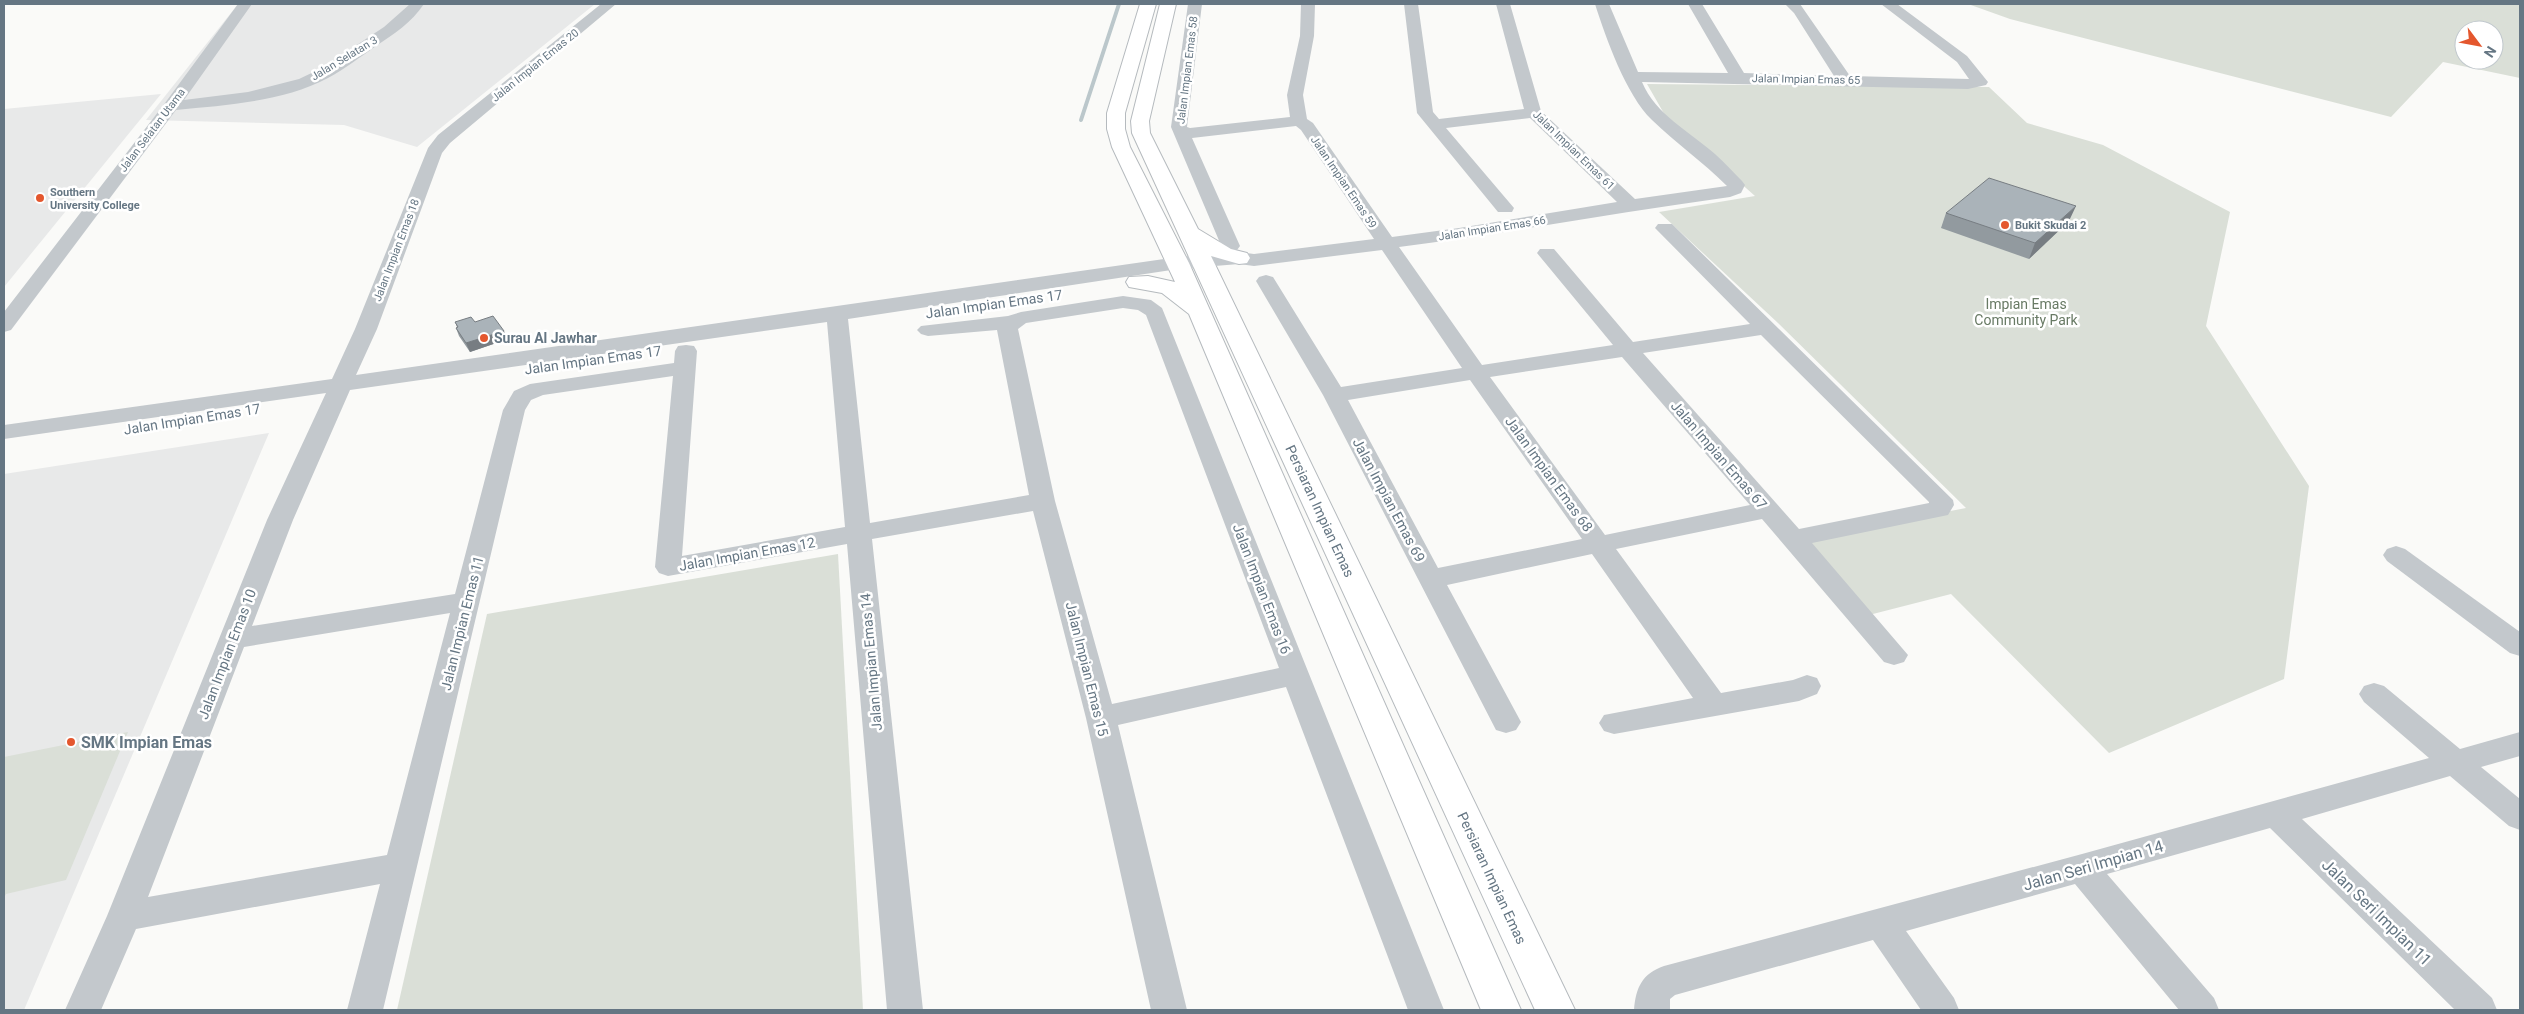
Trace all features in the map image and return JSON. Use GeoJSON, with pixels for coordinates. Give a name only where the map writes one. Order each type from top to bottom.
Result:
{"type":"FeatureCollection","features":[{"type":"Feature","properties":{"kind":"main road","name":"Persiaran Impian Emas"},"geometry":{"type":"LineString","coordinates":[[1148,4],[1116,113],[1116,130],[1121,147],[1165,241],[1193,268]]}},
{"type":"Feature","properties":{"kind":"main road","name":"Persiaran Impian Emas"},"geometry":{"type":"LineString","coordinates":[[1168,4],[1140,121],[1141,132],[1189,233],[1193,268],[1501,1010]]}},
{"type":"Feature","properties":{"kind":"main road"},"geometry":{"type":"LineString","coordinates":[[1189,233],[1223,254],[1246,262]]}},
{"type":"Feature","properties":{"kind":"main road"},"geometry":{"type":"LineString","coordinates":[[1138,276],[1161,255],[1165,241]]}},
{"type":"Feature","properties":{"kind":"main road"},"geometry":{"type":"LineString","coordinates":[[1138,276],[1162,284],[1210,307],[1230,274],[1246,262]]}},
{"type":"Feature","properties":{"kind":"main road","name":"Persiaran Impian Emas"},"geometry":{"type":"LineString","coordinates":[[1210,307],[1555,1010]]}},
{"type":"Feature","properties":{"kind":"street","name":"Jalan Selatan Utama"},"geometry":{"type":"LineString","coordinates":[[4,326],[171,106],[245,4]]}},
{"type":"Feature","properties":{"kind":"street","name":"Jalan Selatan 3"},"geometry":{"type":"LineString","coordinates":[[171,106],[261,94],[322,75],[407,18],[417,4]]}},
{"type":"Feature","properties":{"kind":"street","name":"Jalan Impian Emas 20"},"geometry":{"type":"LineString","coordinates":[[461,126],[609,4]]}},
{"type":"Feature","properties":{"kind":"street","name":"Jalan Impian Emas 58"},"geometry":{"type":"LineString","coordinates":[[1195,4],[1179,127],[1246,262]]}},
{"type":"Feature","properties":{"kind":"street"},"geometry":{"type":"LineString","coordinates":[[1182,132],[1190,133],[1299,121],[1295,95],[1307,36],[1308,4]]}},
{"type":"Feature","properties":{"kind":"street"},"geometry":{"type":"LineString","coordinates":[[1411,4],[1425,113],[1505,208]]}},
{"type":"Feature","properties":{"kind":"street","name":"Jalan Impian Emas 61"},"geometry":{"type":"LineString","coordinates":[[1503,4],[1533,113],[1544,121],[1631,205]]}},
{"type":"Feature","properties":{"kind":"street"},"geometry":{"type":"LineString","coordinates":[[1602,4],[1632,77]]}},
{"type":"Feature","properties":{"kind":"street"},"geometry":{"type":"LineString","coordinates":[[1695,4],[1738,78]]}},
{"type":"Feature","properties":{"kind":"street"},"geometry":{"type":"LineString","coordinates":[[1792,4],[1799,10],[1845,80]]}},
{"type":"Feature","properties":{"kind":"street","name":"Jalan Impian Emas 65"},"geometry":{"type":"LineString","coordinates":[[1632,77],[1968,84],[1980,82],[1962,59],[1888,4]]}},
{"type":"Feature","properties":{"kind":"street","name":"Jalan Impian Emas 66"},"geometry":{"type":"LineString","coordinates":[[1193,268],[1459,234],[1631,205],[1730,192],[1735,189],[1736,185],[1709,158],[1657,116],[1639,94],[1632,77]]}},
{"type":"Feature","properties":{"kind":"street"},"geometry":{"type":"LineString","coordinates":[[1435,124],[1533,113]]}},
{"type":"Feature","properties":{"kind":"street","name":"Jalan Impian Emas 59"},"geometry":{"type":"LineString","coordinates":[[1299,121],[1307,127],[1386,244]]}},
{"type":"Feature","properties":{"kind":"street","name":"Jalan Impian Emas 18"},"geometry":{"type":"LineString","coordinates":[[340,390],[434,152],[444,139],[461,126]]}},
{"type":"Feature","properties":{"kind":"street"},"geometry":{"type":"LineString","coordinates":[[1665,228],[1764,328],[1941,500],[1942,504],[1939,510],[1795,538]]}},
{"type":"Feature","properties":{"kind":"street","name":"Jalan Impian Emas 68"},"geometry":{"type":"LineString","coordinates":[[1386,244],[1713,704]]}},
{"type":"Feature","properties":{"kind":"street","name":"Jalan Impian Emas 67"},"geometry":{"type":"LineString","coordinates":[[1547,253],[1626,350],[1767,510],[1795,538],[1894,656]]}},
{"type":"Feature","properties":{"kind":"street","name":"Jalan Impian Emas 69"},"geometry":{"type":"LineString","coordinates":[[1246,262],[1334,396],[1506,722]]}},
{"type":"Feature","properties":{"kind":"street","name":"Jalan Impian Emas 17"},"geometry":{"type":"LineString","coordinates":[[4,432],[340,390],[1193,268]]}},
{"type":"Feature","properties":{"kind":"street","name":"Jalan Impian Emas 16"},"geometry":{"type":"LineString","coordinates":[[928,330],[1010,325],[1123,302],[1144,304],[1155,312],[1426,1010]]}},
{"type":"Feature","properties":{"kind":"street","name":"Jalan Impian Emas 17"},"geometry":{"type":"LineString","coordinates":[[4,447],[340,390],[684,357],[838,320]]}},
{"type":"Feature","properties":{"kind":"street","name":"Jalan Impian Emas 14"},"geometry":{"type":"LineString","coordinates":[[838,320],[905,1010]]}},
{"type":"Feature","properties":{"kind":"street","name":"Jalan Impian Emas 15"},"geometry":{"type":"LineString","coordinates":[[1010,325],[1044,501],[1101,718],[1169,1010]]}},
{"type":"Feature","properties":{"kind":"street"},"geometry":{"type":"LineString","coordinates":[[1334,396],[1764,328]]}},
{"type":"Feature","properties":{"kind":"street","name":"Jalan Impian Emas 12"},"geometry":{"type":"LineString","coordinates":[[684,357],[668,567],[1044,501]]}},
{"type":"Feature","properties":{"kind":"street","name":"Jalan Impian Emas 11"},"geometry":{"type":"LineString","coordinates":[[365,1010],[514,410],[522,396],[538,389],[684,357]]}},
{"type":"Feature","properties":{"kind":"street","name":"Jalan Impian Emas 10"},"geometry":{"type":"LineString","coordinates":[[83,1010],[124,916],[280,520],[340,390]]}},
{"type":"Feature","properties":{"kind":"street"},"geometry":{"type":"LineString","coordinates":[[1430,579],[1767,510]]}},
{"type":"Feature","properties":{"kind":"street"},"geometry":{"type":"LineString","coordinates":[[2396,555],[2520,646]]}},
{"type":"Feature","properties":{"kind":"street"},"geometry":{"type":"LineString","coordinates":[[233,639],[468,601]]}},
{"type":"Feature","properties":{"kind":"street"},"geometry":{"type":"LineString","coordinates":[[1101,718],[1295,675]]}},
{"type":"Feature","properties":{"kind":"street"},"geometry":{"type":"LineString","coordinates":[[1614,723],[1799,690],[1807,686]]}},
{"type":"Feature","properties":{"kind":"street"},"geometry":{"type":"LineString","coordinates":[[2374,694],[2520,817]]}},
{"type":"Feature","properties":{"kind":"street","name":"Jalan Seri Impian 14"},"geometry":{"type":"LineString","coordinates":[[1658,996],[1880,922],[2082,868],[2520,744]]}},
{"type":"Feature","properties":{"kind":"street","name":"Jalan Seri Impian 11"},"geometry":{"type":"LineString","coordinates":[[2275,813],[2479,1010]]}},
{"type":"Feature","properties":{"kind":"street"},"geometry":{"type":"LineString","coordinates":[[124,916],[399,868]]}},
{"type":"Feature","properties":{"kind":"street"},"geometry":{"type":"LineString","coordinates":[[2082,868],[2201,1010]]}},
{"type":"Feature","properties":{"kind":"street"},"geometry":{"type":"LineString","coordinates":[[1880,922],[1940,1010]]}},
{"type":"Feature","properties":{"kind":"shaded area"},"geometry":{"type":"Polygon","coordinates":[[[238,4],[595,4],[417,147],[344,125],[146,120],[238,4]]]}},
{"type":"Feature","properties":{"kind":"shaded area","name":"Southern University College"},"geometry":{"type":"Polygon","coordinates":[[[161,94],[4,287],[4,109],[161,94]]]}},
{"type":"Feature","properties":{"kind":"shaded area","name":"SMK Impian Emas"},"geometry":{"type":"Polygon","coordinates":[[[269,433],[24,1010],[4,1010],[4,474],[269,433]]]}},
{"type":"Feature","properties":{"kind":"green space"},"geometry":{"type":"Polygon","coordinates":[[[1968,4],[2520,4],[2520,78],[2482,70],[2504,70],[2504,20],[2454,20],[2454,64],[2443,62],[2391,117],[2010,19],[1968,4]]]}},
{"type":"Feature","properties":{"kind":"green space","name":"Impian Emas Community Park"},"geometry":{"type":"Polygon","coordinates":[[[1647,84],[1989,87],[2027,123],[2103,145],[2230,212],[2206,326],[2309,486],[2284,679],[2109,753],[1951,594],[1869,615],[1805,539],[1966,508],[1778,323],[1659,212],[1755,196],[1666,117],[1647,84]]]}},
{"type":"Feature","properties":{"kind":"green space"},"geometry":{"type":"Polygon","coordinates":[[[838,554],[863,1010],[397,1010],[487,614],[838,554]]]}},
{"type":"Feature","properties":{"kind":"green space"},"geometry":{"type":"Polygon","coordinates":[[[128,732],[66,880],[6,894],[4,898],[4,757],[128,732]]]}},
{"type":"Feature","properties":{"kind":"building"},"geometry":{"type":"Polygon","coordinates":[[[1989,178],[2076,206],[2035,243],[1946,213],[1989,178]]]}},
{"type":"Feature","properties":{"kind":"building"},"geometry":{"type":"Polygon","coordinates":[[[493,316],[504,331],[466,343],[456,328],[458,327],[455,322],[471,317],[475,322],[493,316]]]}},
{"type":"Feature","properties":{"kind":"waterway"},"geometry":{"type":"LineString","coordinates":[[1081,120],[1119,4]]}},
{"type":"Feature","properties":{"kind":"place","name":"Southern University College"},"geometry":{"type":"Point","coordinates":[40,198]}},
{"type":"Feature","properties":{"kind":"place","name":"Bukit Skudai 2"},"geometry":{"type":"Point","coordinates":[2005,225]}},
{"type":"Feature","properties":{"kind":"place","name":"Surau Al Jawhar"},"geometry":{"type":"Point","coordinates":[484,338]}},
{"type":"Feature","properties":{"kind":"place","name":"SMK Impian Emas"},"geometry":{"type":"Point","coordinates":[71,742]}}]}
